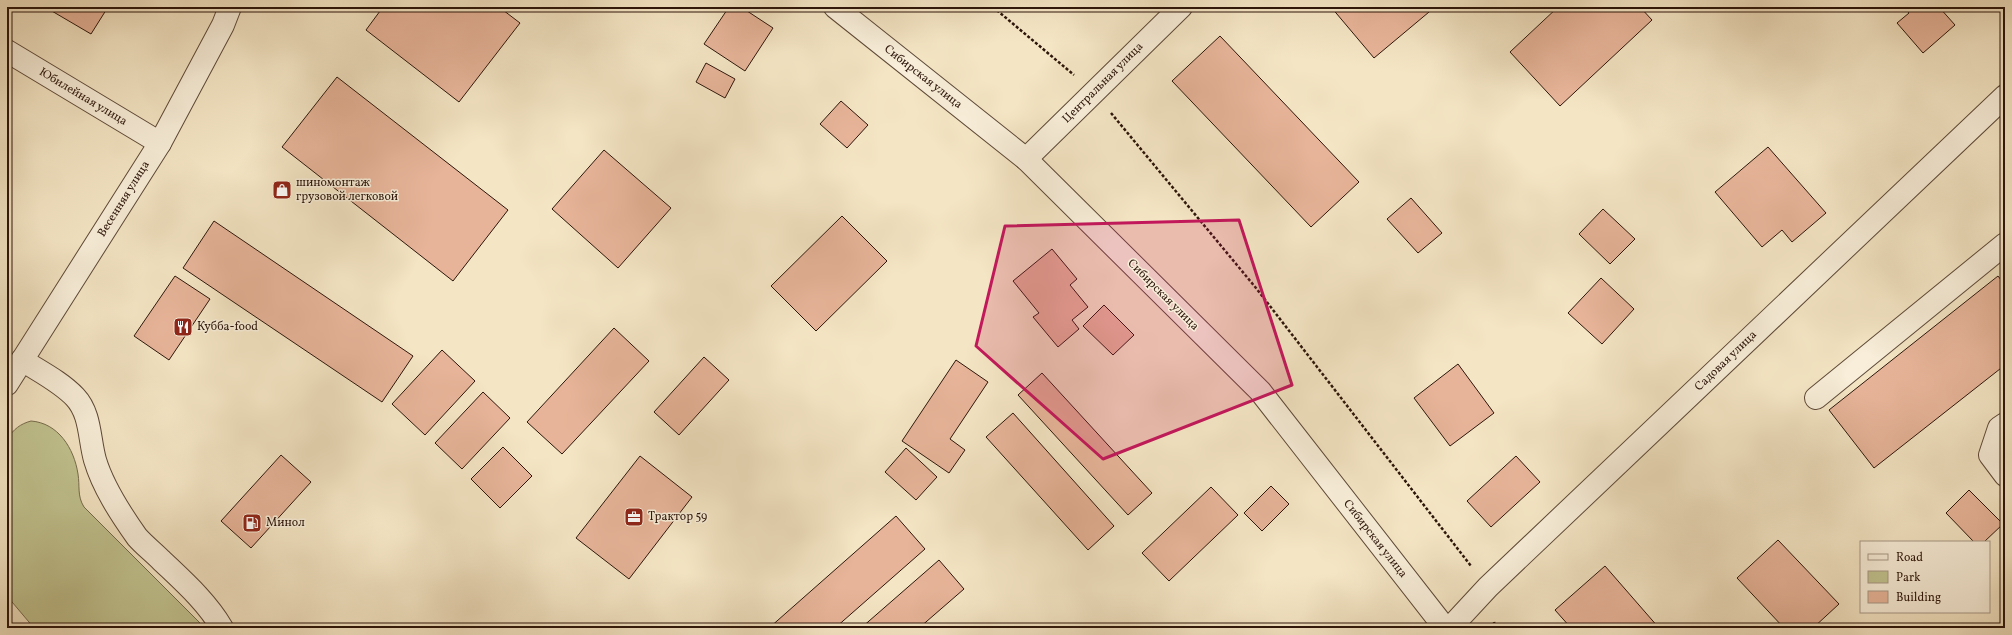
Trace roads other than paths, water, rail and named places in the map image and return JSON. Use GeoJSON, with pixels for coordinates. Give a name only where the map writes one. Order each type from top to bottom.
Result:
{"type":"FeatureCollection","features":[{"type":"Feature","properties":{"kind":"street","name":"Весенняя улица"},"geometry":{"type":"LineString","coordinates":[[7,384],[160,143],[223,25],[230,7]]}},
{"type":"Feature","properties":{"kind":"street","name":"Сибирская улица"},"geometry":{"type":"LineString","coordinates":[[835,7],[1026,159],[1260,391],[1445,628]]}},
{"type":"Feature","properties":{"kind":"street","name":"Центральная улица"},"geometry":{"type":"LineString","coordinates":[[1026,159],[1181,7]]}},
{"type":"Feature","properties":{"kind":"street","name":"Юбилейная улица"},"geometry":{"type":"LineString","coordinates":[[7,51],[160,143]]}},
{"type":"Feature","properties":{"kind":"street","name":"Садовая улица"},"geometry":{"type":"LineString","coordinates":[[1450,628],[1488,587],[2005,96]]}},
{"type":"Feature","properties":{"kind":"street"},"geometry":{"type":"LineString","coordinates":[[1816,398],[2005,244]]}},
{"type":"Feature","properties":{"kind":"street"},"geometry":{"type":"LineString","coordinates":[[22,360],[58,383],[75,397],[84,412],[90,430],[95,459],[105,485],[123,515],[138,538],[192,589],[215,616],[222,628]]}},
{"type":"Feature","properties":{"kind":"street"},"geometry":{"type":"LineString","coordinates":[[2005,424],[1999,428],[1990,455],[2005,475]]}},
{"type":"Feature","properties":{"kind":"place","name":"шиномонтаж грузовой легковой"},"geometry":{"type":"Point","coordinates":[282,190]}},
{"type":"Feature","properties":{"kind":"place","name":"Кубба-food"},"geometry":{"type":"Point","coordinates":[183,327]}},
{"type":"Feature","properties":{"kind":"place","name":"Трактор 59"},"geometry":{"type":"Point","coordinates":[634,517]}},
{"type":"Feature","properties":{"kind":"place","name":"Минол"},"geometry":{"type":"Point","coordinates":[252,523]}}]}
